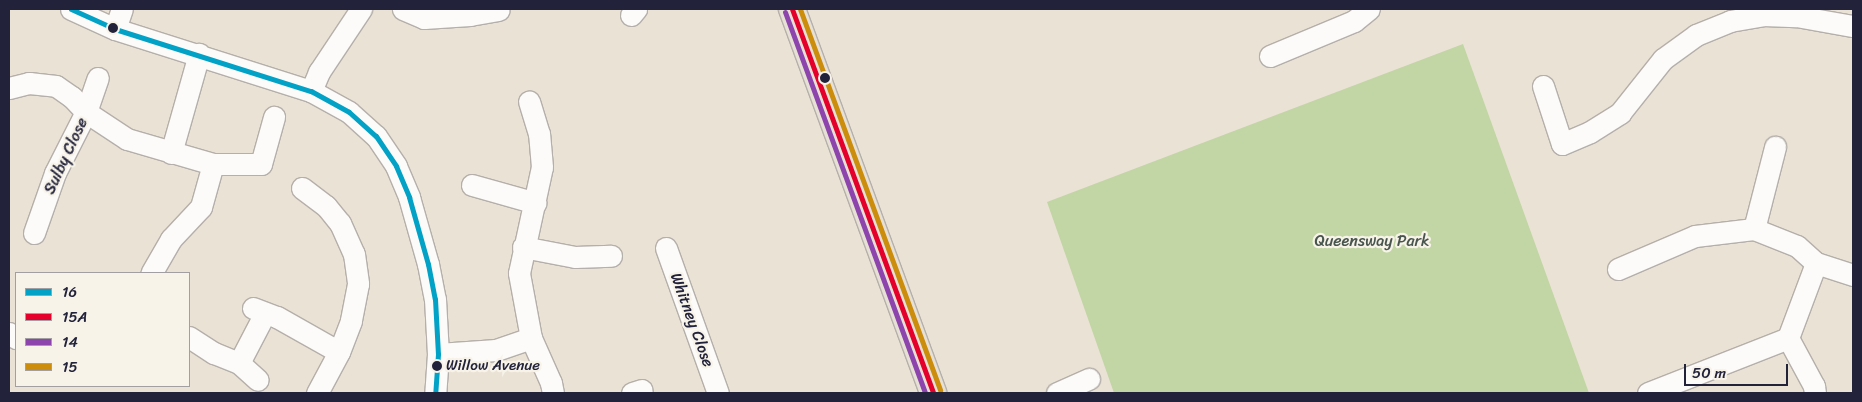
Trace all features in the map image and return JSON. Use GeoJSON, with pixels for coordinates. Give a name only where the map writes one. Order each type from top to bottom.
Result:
{"type":"FeatureCollection","features":[{"type":"Feature","properties":{"kind":"main road"},"geometry":{"type":"LineString","coordinates":[[792,9],[933,393]]}},
{"type":"Feature","properties":{"kind":"street"},"geometry":{"type":"LineString","coordinates":[[71,9],[115,29],[311,91],[349,112],[376,136],[396,166],[409,197],[428,264],[435,299],[438,354],[435,393]]}},
{"type":"Feature","properties":{"kind":"street"},"geometry":{"type":"LineString","coordinates":[[115,29],[122,9]]}},
{"type":"Feature","properties":{"kind":"street"},"geometry":{"type":"LineString","coordinates":[[311,91],[319,72],[361,9]]}},
{"type":"Feature","properties":{"kind":"street"},"geometry":{"type":"LineString","coordinates":[[403,9],[424,18],[470,15],[499,10]]}},
{"type":"Feature","properties":{"kind":"street"},"geometry":{"type":"LineString","coordinates":[[1270,56],[1354,20],[1369,9]]}},
{"type":"Feature","properties":{"kind":"street"},"geometry":{"type":"LineString","coordinates":[[1543,86],[1562,144],[1590,132],[1620,113],[1663,59],[1696,35],[1730,21],[1763,15],[1796,16],[1853,26]]}},
{"type":"Feature","properties":{"kind":"street"},"geometry":{"type":"LineString","coordinates":[[171,153],[199,54]]}},
{"type":"Feature","properties":{"kind":"street","name":"Sulby Close"},"geometry":{"type":"LineString","coordinates":[[34,234],[55,173],[86,112],[98,78]]}},
{"type":"Feature","properties":{"kind":"street"},"geometry":{"type":"LineString","coordinates":[[9,88],[29,83],[56,86],[72,97],[86,112],[127,139],[213,164],[261,164],[274,116]]}},
{"type":"Feature","properties":{"kind":"street"},"geometry":{"type":"LineString","coordinates":[[529,101],[540,134],[542,167],[536,203],[523,247],[519,273],[531,338],[551,382],[553,393]]}},
{"type":"Feature","properties":{"kind":"street"},"geometry":{"type":"LineString","coordinates":[[1754,229],[1775,147]]}},
{"type":"Feature","properties":{"kind":"street"},"geometry":{"type":"LineString","coordinates":[[152,272],[170,239],[201,207],[213,164]]}},
{"type":"Feature","properties":{"kind":"street"},"geometry":{"type":"LineString","coordinates":[[472,185],[536,203]]}},
{"type":"Feature","properties":{"kind":"street"},"geometry":{"type":"LineString","coordinates":[[302,188],[326,206],[340,223],[354,254],[358,284],[351,321],[339,352],[317,393]]}},
{"type":"Feature","properties":{"kind":"street"},"geometry":{"type":"LineString","coordinates":[[1618,269],[1694,236],[1754,229],[1797,246],[1816,263],[1853,275]]}},
{"type":"Feature","properties":{"kind":"street"},"geometry":{"type":"LineString","coordinates":[[523,247],[575,257],[611,256]]}},
{"type":"Feature","properties":{"kind":"street","name":"Whitney Close"},"geometry":{"type":"LineString","coordinates":[[666,248],[718,393]]}},
{"type":"Feature","properties":{"kind":"street"},"geometry":{"type":"LineString","coordinates":[[1648,393],[1788,338],[1816,263]]}},
{"type":"Feature","properties":{"kind":"street"},"geometry":{"type":"LineString","coordinates":[[239,363],[259,310],[277,317],[339,352]]}},
{"type":"Feature","properties":{"kind":"street"},"geometry":{"type":"LineString","coordinates":[[190,338],[214,353],[239,363],[258,380]]}},
{"type":"Feature","properties":{"kind":"street"},"geometry":{"type":"LineString","coordinates":[[438,354],[496,350],[531,338]]}},
{"type":"Feature","properties":{"kind":"street"},"geometry":{"type":"LineString","coordinates":[[1788,338],[1814,386],[1815,393]]}},
{"type":"Feature","properties":{"kind":"street"},"geometry":{"type":"LineString","coordinates":[[1057,393],[1088,379]]}},
{"type":"Feature","properties":{"kind":"green space","name":"Queensway Park"},"geometry":{"type":"Polygon","coordinates":[[[1463,44],[1589,393],[1114,393],[1047,202],[1463,44]]]}},
{"type":"Feature","properties":{"kind":"transit line","name":"16"},"geometry":{"type":"LineString","coordinates":[[71,9],[115,29],[311,91],[349,112],[376,136],[396,166],[409,197],[428,264],[435,299],[438,354],[435,393]]}},
{"type":"Feature","properties":{"kind":"transit line","name":"15A"},"geometry":{"type":"LineString","coordinates":[[792,9],[933,393]]}},
{"type":"Feature","properties":{"kind":"transit line","name":"15"},"geometry":{"type":"LineString","coordinates":[[800,9],[940,390]]}},
{"type":"Feature","properties":{"kind":"transit line","name":"14"},"geometry":{"type":"LineString","coordinates":[[785,12],[925,393]]}},
{"type":"Feature","properties":{"kind":"place","name":"Willow Avenue"},"geometry":{"type":"Point","coordinates":[437,366]}}]}
